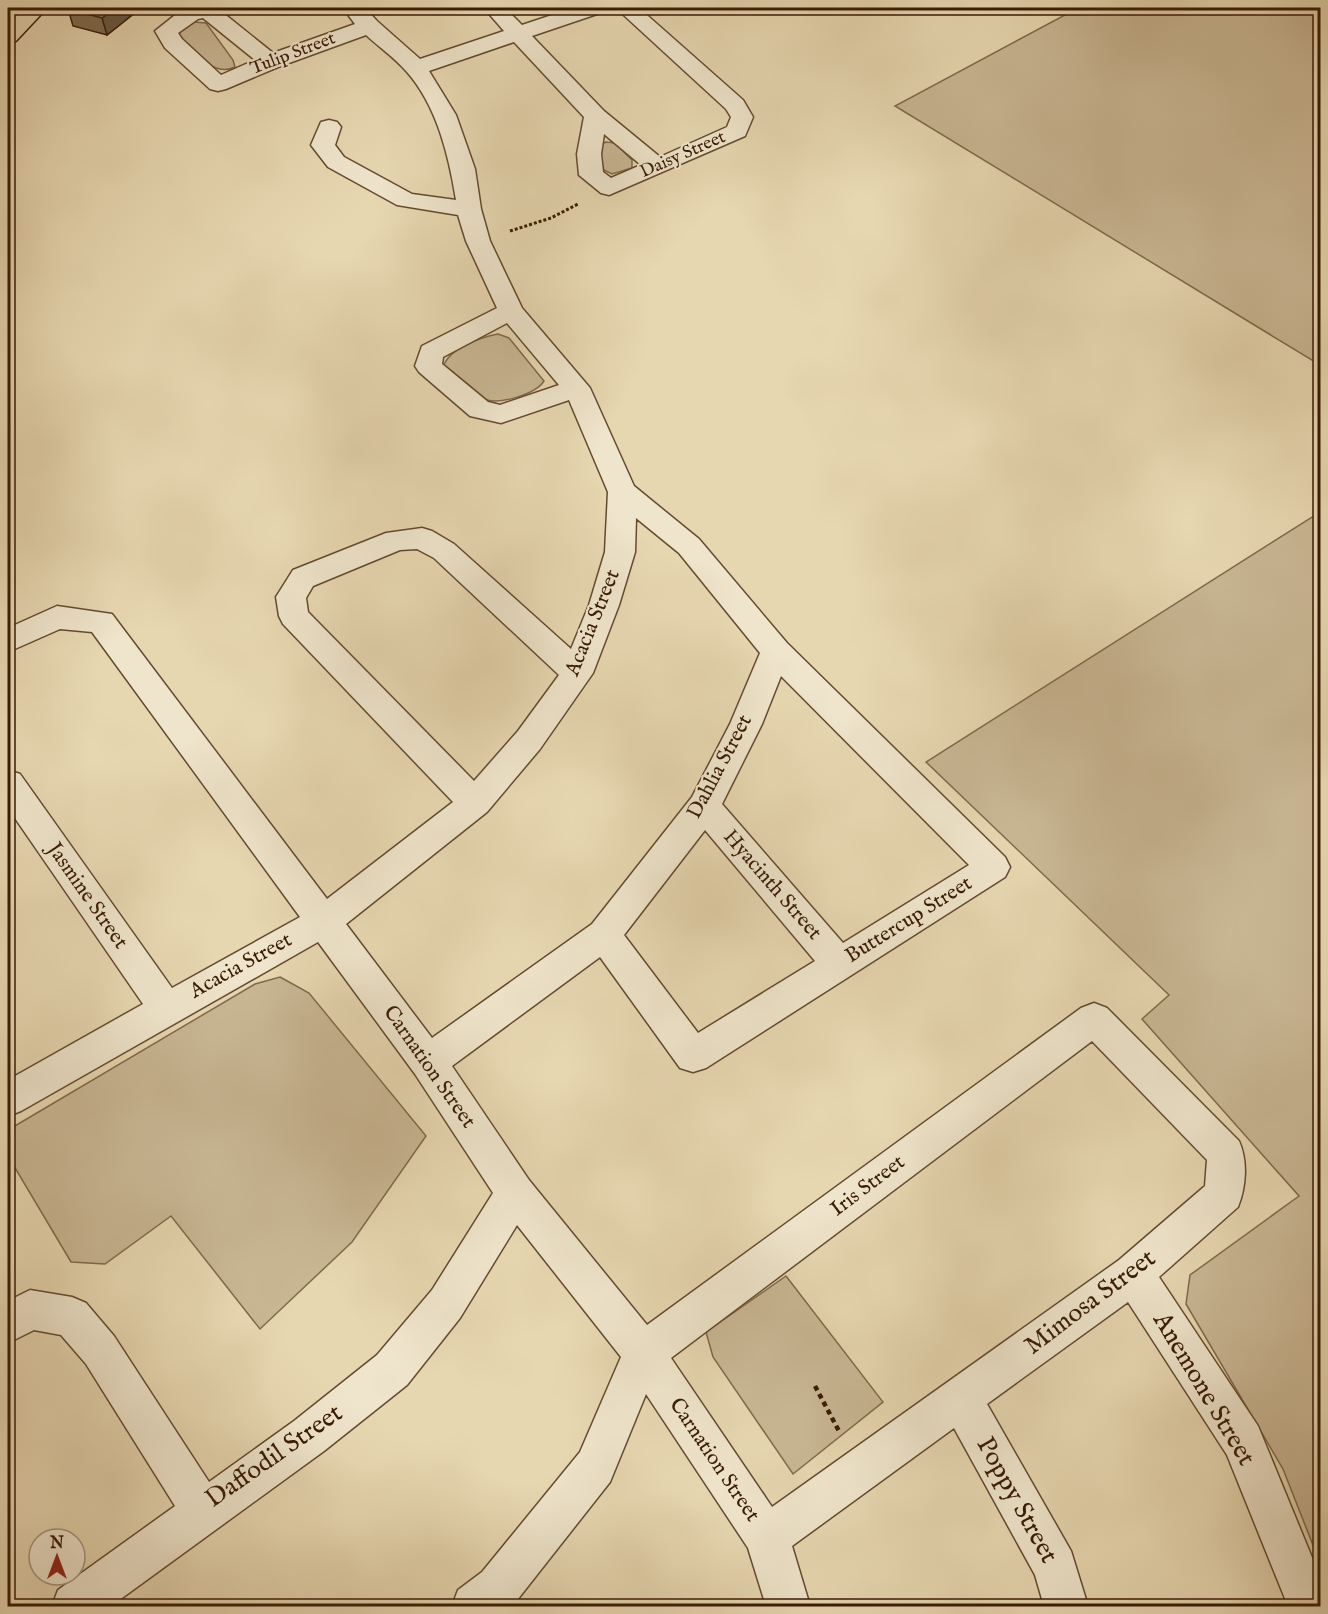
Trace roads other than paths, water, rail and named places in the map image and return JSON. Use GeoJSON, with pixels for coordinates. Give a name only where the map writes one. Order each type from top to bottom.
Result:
{"type":"FeatureCollection","features":[{"type":"Feature","properties":{"kind":"highway"},"geometry":{"type":"LineString","coordinates":[[8,36],[36,8]]}},
{"type":"Feature","properties":{"kind":"street","name":"Acacia Street"},"geometry":{"type":"LineString","coordinates":[[8,1099],[324,921],[475,803],[529,740],[577,673],[604,605],[620,552],[622,492],[577,388],[511,311],[478,241],[469,210],[463,169],[445,115],[416,68],[369,26],[354,8]]}},
{"type":"Feature","properties":{"kind":"street"},"geometry":{"type":"LineString","coordinates":[[494,8],[596,116],[658,167]]}},
{"type":"Feature","properties":{"kind":"street"},"geometry":{"type":"LineString","coordinates":[[416,68],[592,8]]}},
{"type":"Feature","properties":{"kind":"street","name":"Daisy Street"},"geometry":{"type":"LineString","coordinates":[[596,116],[589,154],[591,175],[609,188],[738,131],[742,117],[735,105],[627,8]]}},
{"type":"Feature","properties":{"kind":"street","name":"Tulip Street"},"geometry":{"type":"LineString","coordinates":[[270,62],[208,12],[192,13],[166,31],[172,43],[218,84],[270,62],[369,26]]}},
{"type":"Feature","properties":{"kind":"street"},"geometry":{"type":"LineString","coordinates":[[329,127],[323,145],[336,162],[406,200],[469,210]]}},
{"type":"Feature","properties":{"kind":"street"},"geometry":{"type":"LineString","coordinates":[[511,311],[431,352],[428,366],[480,410],[501,414],[577,388]]}},
{"type":"Feature","properties":{"kind":"street"},"geometry":{"type":"LineString","coordinates":[[622,492],[689,546],[776,651]]}},
{"type":"Feature","properties":{"kind":"street"},"geometry":{"type":"LineString","coordinates":[[475,803],[294,616],[291,597],[303,578],[396,540],[423,538],[444,551],[577,673]]}},
{"type":"Feature","properties":{"kind":"street","name":"Carnation Street"},"geometry":{"type":"LineString","coordinates":[[8,642],[57,617],[101,622],[428,1062],[515,1193],[643,1353],[767,1537],[788,1606]]}},
{"type":"Feature","properties":{"kind":"street","name":"Dahlia Street"},"geometry":{"type":"LineString","coordinates":[[428,1062],[604,935],[704,806],[746,724],[776,651]]}},
{"type":"Feature","properties":{"kind":"street","name":"Buttercup Street"},"geometry":{"type":"LineString","coordinates":[[604,935],[693,1056],[993,867],[776,651]]}},
{"type":"Feature","properties":{"kind":"street","name":"Jasmine Street"},"geometry":{"type":"LineString","coordinates":[[8,783],[166,1008]]}},
{"type":"Feature","properties":{"kind":"street","name":"Hyacinth Street"},"geometry":{"type":"LineString","coordinates":[[704,806],[840,965]]}},
{"type":"Feature","properties":{"kind":"street","name":"Mimosa Street"},"geometry":{"type":"LineString","coordinates":[[767,1537],[1132,1274],[1224,1194],[1226,1154],[1094,1019]]}},
{"type":"Feature","properties":{"kind":"street","name":"Iris Street"},"geometry":{"type":"LineString","coordinates":[[643,1353],[1094,1019]]}},
{"type":"Feature","properties":{"kind":"street","name":"Daffodil Street"},"geometry":{"type":"LineString","coordinates":[[19,1317],[72,1317],[100,1350],[203,1512],[309,1436],[392,1370],[446,1304],[515,1193]]}},
{"type":"Feature","properties":{"kind":"street","name":"Anemone Street"},"geometry":{"type":"LineString","coordinates":[[1132,1274],[1243,1441],[1310,1606]]}},
{"type":"Feature","properties":{"kind":"street"},"geometry":{"type":"LineString","coordinates":[[492,1600],[595,1467],[643,1353]]}},
{"type":"Feature","properties":{"kind":"street","name":"Poppy Street"},"geometry":{"type":"LineString","coordinates":[[960,1397],[1055,1567],[1066,1606]]}},
{"type":"Feature","properties":{"kind":"street"},"geometry":{"type":"LineString","coordinates":[[74,1606],[203,1512]]}}]}
